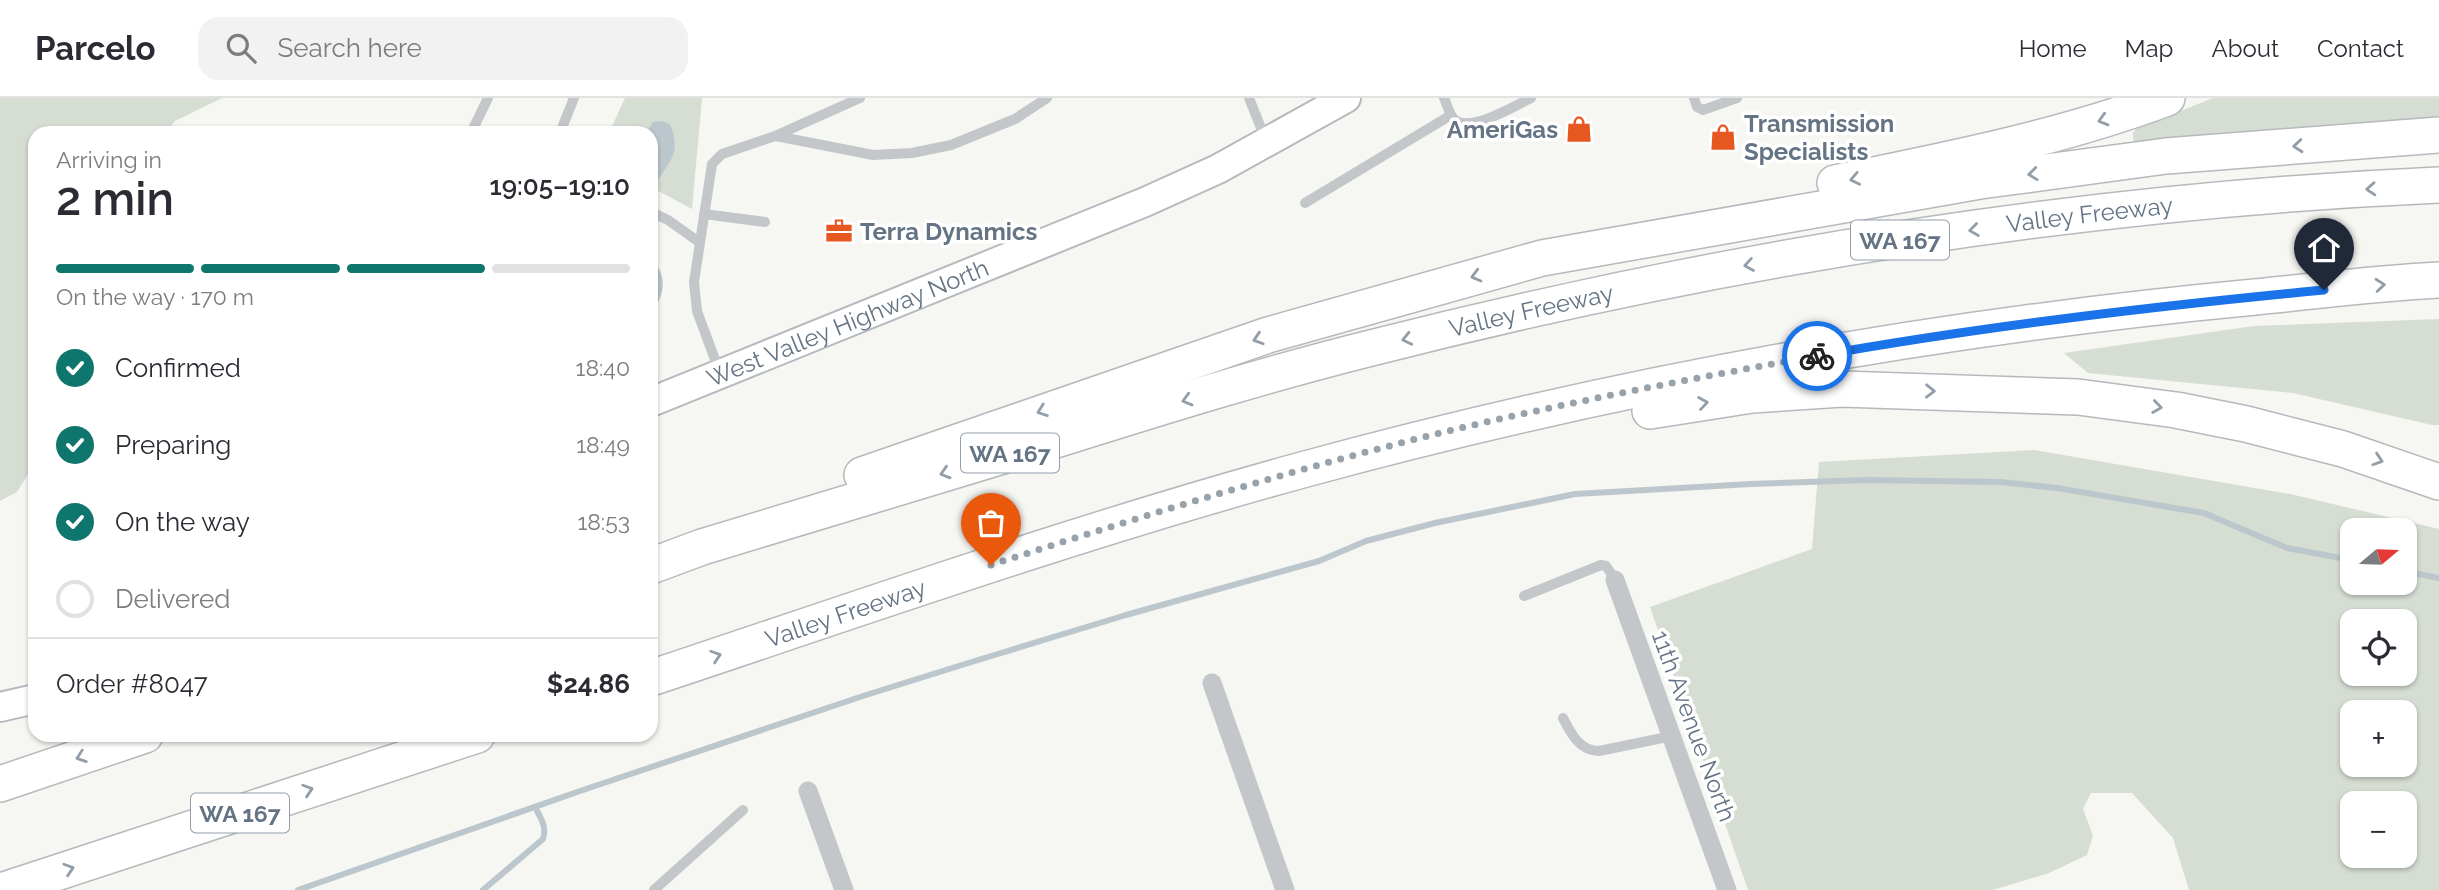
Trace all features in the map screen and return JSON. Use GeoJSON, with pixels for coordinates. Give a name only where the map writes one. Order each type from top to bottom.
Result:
{"type":"FeatureCollection","features":[{"type":"Feature","properties":{"kind":"highway"},"geometry":{"type":"LineString","coordinates":[[702,547],[793,499],[1060,405],[1280,332],[1542,258],[1594,239],[2042,138],[2167,98]]}},
{"type":"Feature","properties":{"kind":"highway"},"geometry":{"type":"LineString","coordinates":[[1542,258],[1980,181],[2166,156],[2439,135]]}},
{"type":"Feature","properties":{"kind":"highway","name":"Valley Freeway"},"geometry":{"type":"LineString","coordinates":[[658,563],[702,547],[1161,407],[1370,348],[1682,277],[1873,243],[2022,223],[2263,197],[2439,185]]}},
{"type":"Feature","properties":{"kind":"highway","name":"Valley Freeway"},"geometry":{"type":"LineString","coordinates":[[658,676],[1043,548],[1298,471],[1449,431],[1724,373],[2025,323],[2165,305],[2439,280]]}},
{"type":"Feature","properties":{"kind":"highway"},"geometry":{"type":"LineString","coordinates":[[1298,471],[1561,424],[1752,395],[1842,389],[2078,397],[2176,410],[2246,424],[2343,449],[2439,482]]}},
{"type":"Feature","properties":{"kind":"highway"},"geometry":{"type":"LineString","coordinates":[[0,784],[124,742]]}},
{"type":"Feature","properties":{"kind":"highway","name":"WA 167"},"geometry":{"type":"LineString","coordinates":[[4,890],[456,742]]}},
{"type":"Feature","properties":{"kind":"main road","name":"West Valley Highway North"},"geometry":{"type":"LineString","coordinates":[[658,399],[1145,202],[1218,169],[1346,98]]}},
{"type":"Feature","properties":{"kind":"main road"},"geometry":{"type":"LineString","coordinates":[[0,707],[28,701]]}},
{"type":"Feature","properties":{"kind":"street","name":"11th Avenue North"},"geometry":{"type":"LineString","coordinates":[[1616,581],[1727,890]]}},
{"type":"Feature","properties":{"kind":"street"},"geometry":{"type":"LineString","coordinates":[[1212,683],[1285,890]]}},
{"type":"Feature","properties":{"kind":"street"},"geometry":{"type":"LineString","coordinates":[[808,791],[844,890]]}},
{"type":"Feature","properties":{"kind":"lane"},"geometry":{"type":"LineString","coordinates":[[474,126],[488,98]]}},
{"type":"Feature","properties":{"kind":"lane"},"geometry":{"type":"LineString","coordinates":[[563,126],[574,98]]}},
{"type":"Feature","properties":{"kind":"lane"},"geometry":{"type":"LineString","coordinates":[[720,374],[694,296],[710,169],[716,158],[729,151],[775,136],[860,98]]}},
{"type":"Feature","properties":{"kind":"lane"},"geometry":{"type":"LineString","coordinates":[[775,136],[873,155],[912,153],[951,145],[1015,119],[1047,98]]}},
{"type":"Feature","properties":{"kind":"lane"},"geometry":{"type":"LineString","coordinates":[[1249,98],[1267,142]]}},
{"type":"Feature","properties":{"kind":"lane"},"geometry":{"type":"LineString","coordinates":[[1444,98],[1451,115],[1460,124],[1473,124],[1531,98]]}},
{"type":"Feature","properties":{"kind":"lane"},"geometry":{"type":"LineString","coordinates":[[1694,98],[1697,107],[1703,110],[1737,98]]}},
{"type":"Feature","properties":{"kind":"lane"},"geometry":{"type":"LineString","coordinates":[[1305,203],[1451,115]]}},
{"type":"Feature","properties":{"kind":"lane"},"geometry":{"type":"LineString","coordinates":[[704,214],[765,222]]}},
{"type":"Feature","properties":{"kind":"lane"},"geometry":{"type":"LineString","coordinates":[[658,215],[699,242]]}},
{"type":"Feature","properties":{"kind":"lane"},"geometry":{"type":"LineString","coordinates":[[1524,596],[1601,565],[1606,566],[1616,581]]}},
{"type":"Feature","properties":{"kind":"lane"},"geometry":{"type":"LineString","coordinates":[[1563,718],[1581,746],[1589,751],[1672,736]]}},
{"type":"Feature","properties":{"kind":"lane"},"geometry":{"type":"LineString","coordinates":[[654,890],[743,810]]}},
{"type":"Feature","properties":{"kind":"shaded area"},"geometry":{"type":"Polygon","coordinates":[[[0,98],[222,98],[175,121],[171,126],[28,126],[28,474],[17,492],[0,501],[0,98]]]}},
{"type":"Feature","properties":{"kind":"shaded area"},"geometry":{"type":"Polygon","coordinates":[[[625,98],[702,98],[692,209],[658,191],[658,126],[612,126],[625,98]]]}},
{"type":"Feature","properties":{"kind":"shaded area"},"geometry":{"type":"Polygon","coordinates":[[[2213,98],[2439,98],[2439,120],[2309,127],[2137,144],[2133,139],[2136,129],[2213,98]]]}},
{"type":"Feature","properties":{"kind":"shaded area"},"geometry":{"type":"Polygon","coordinates":[[[653,122],[670,124],[675,144],[672,158],[658,181],[658,126],[650,126],[653,122]]]}},
{"type":"Feature","properties":{"kind":"shaded area"},"geometry":{"type":"Polygon","coordinates":[[[658,268],[663,286],[658,302],[658,268]]]}},
{"type":"Feature","properties":{"kind":"shaded area"},"geometry":{"type":"Polygon","coordinates":[[[2439,319],[2439,425],[2293,393],[2088,373],[2064,353],[2254,326],[2439,319]]]}},
{"type":"Feature","properties":{"kind":"shaded area"},"geometry":{"type":"Polygon","coordinates":[[[2034,450],[2290,494],[2392,518],[2340,518],[2340,595],[2417,595],[2417,524],[2439,529],[2439,890],[2189,890],[2173,838],[2132,793],[2091,793],[2083,809],[2093,836],[2087,855],[2049,873],[1993,890],[1748,890],[1650,607],[1812,549],[1819,462],[2034,450]]]}},
{"type":"Feature","properties":{"kind":"waterway"},"geometry":{"type":"LineString","coordinates":[[298,890],[580,791],[965,664],[1319,561],[1366,541],[1435,523],[1575,494],[1867,480],[2000,482],[2057,488],[2204,513],[2287,548],[2340,558]]}},
{"type":"Feature","properties":{"kind":"waterway"},"geometry":{"type":"LineString","coordinates":[[2417,574],[2439,578]]}},
{"type":"Feature","properties":{"kind":"waterway"},"geometry":{"type":"LineString","coordinates":[[483,890],[543,839],[544,826],[535,807]]}},
{"type":"Feature","properties":{"kind":"way so far"},"geometry":{"type":"LineString","coordinates":[[991,565],[1298,471],[1449,431],[1817,356]]}},
{"type":"Feature","properties":{"kind":"place","name":"AmeriGas"},"geometry":{"type":"Point","coordinates":[1579,129]}},
{"type":"Feature","properties":{"kind":"place","name":"Transmission Specialists"},"geometry":{"type":"Point","coordinates":[1723,137]}},
{"type":"Feature","properties":{"kind":"place","name":"Terra Dynamics"},"geometry":{"type":"Point","coordinates":[839,231]}},
{"type":"Feature","properties":{"kind":"route"},"geometry":{"type":"LineString","coordinates":[[1817,356],[2025,323],[2165,305],[2324,290]]}}]}
